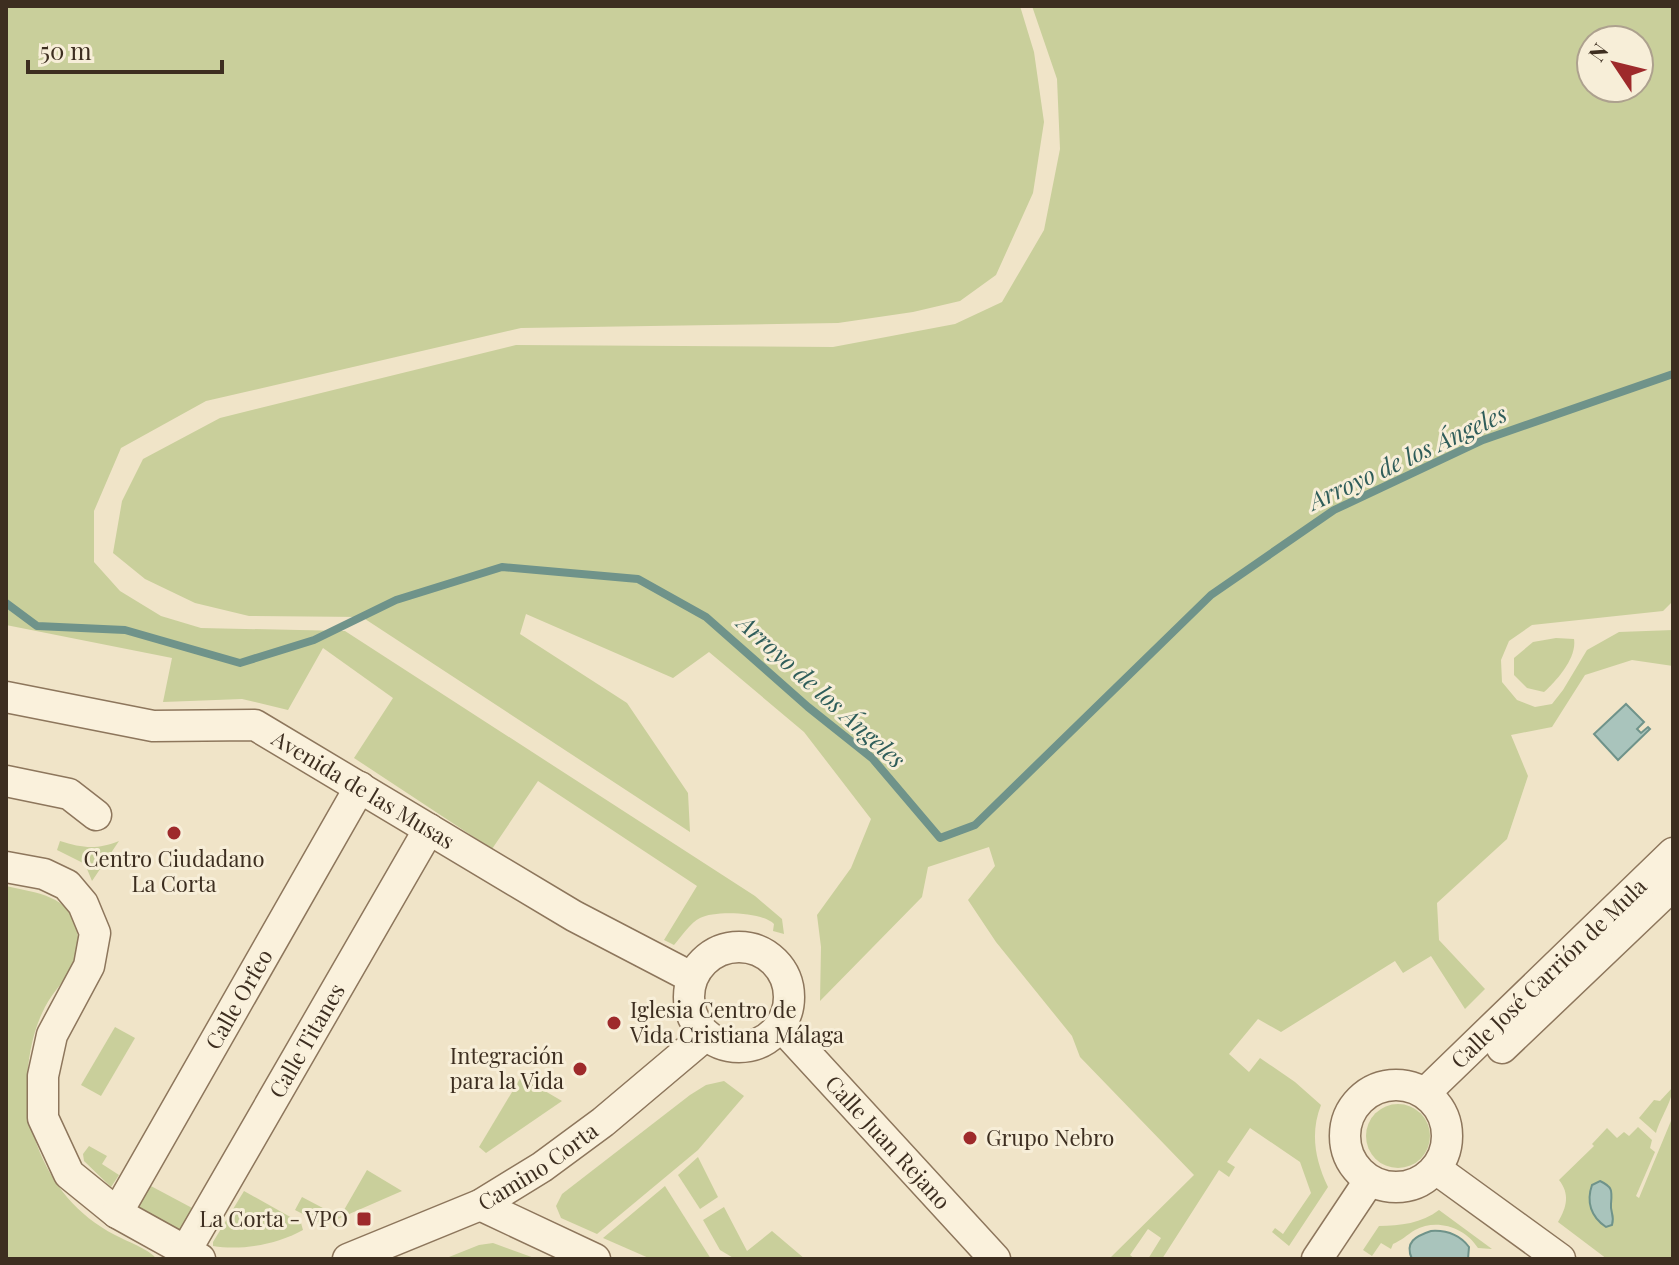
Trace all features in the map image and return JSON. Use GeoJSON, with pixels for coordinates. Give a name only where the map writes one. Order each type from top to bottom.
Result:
{"type":"FeatureCollection","features":[{"type":"Feature","properties":{"kind":"street","name":"Avenida de las Musas"},"geometry":{"type":"LineString","coordinates":[[6,697],[153,726],[255,725],[574,916],[691,977]]}},
{"type":"Feature","properties":{"kind":"street"},"geometry":{"type":"LineString","coordinates":[[6,781],[69,794],[96,815]]}},
{"type":"Feature","properties":{"kind":"street","name":"Calle Orfeo"},"geometry":{"type":"LineString","coordinates":[[117,1213],[360,787]]}},
{"type":"Feature","properties":{"kind":"street","name":"Calle Titanes"},"geometry":{"type":"LineString","coordinates":[[192,1255],[429,829]]}},
{"type":"Feature","properties":{"kind":"street","name":"Calle José Carrión de Mula"},"geometry":{"type":"LineString","coordinates":[[1432,1100],[1673,853]]}},
{"type":"Feature","properties":{"kind":"street"},"geometry":{"type":"LineString","coordinates":[[6,867],[44,874],[67,885],[83,904],[95,933],[89,966],[52,1035],[43,1076],[43,1118],[69,1174],[117,1213],[192,1255]]}},
{"type":"Feature","properties":{"kind":"street","name":"Calle José Carrión de Mula"},"geometry":{"type":"LineString","coordinates":[[1432,1100],[1673,885]]}},
{"type":"Feature","properties":{"kind":"street"},"geometry":{"type":"LineString","coordinates":[[739,944],[768,954],[787,977],[790,1002],[781,1026],[760,1044],[731,1048],[705,1036],[688,1009],[691,977],[711,953],[739,944]]}},
{"type":"Feature","properties":{"kind":"street","name":"Calle Juan Rejano"},"geometry":{"type":"LineString","coordinates":[[781,1026],[995,1259]]}},
{"type":"Feature","properties":{"kind":"street","name":"Camino Corta"},"geometry":{"type":"LineString","coordinates":[[348,1259],[480,1205],[542,1167],[603,1122],[705,1036]]}},
{"type":"Feature","properties":{"kind":"street"},"geometry":{"type":"LineString","coordinates":[[1394,1084],[1432,1100],[1447,1128],[1446,1149],[1436,1169],[1415,1184],[1390,1188],[1369,1181],[1347,1153],[1346,1121],[1364,1095],[1394,1084]]}},
{"type":"Feature","properties":{"kind":"street"},"geometry":{"type":"LineString","coordinates":[[1436,1169],[1560,1259]]}},
{"type":"Feature","properties":{"kind":"street"},"geometry":{"type":"LineString","coordinates":[[1317,1259],[1369,1181]]}},
{"type":"Feature","properties":{"kind":"street"},"geometry":{"type":"LineString","coordinates":[[480,1205],[595,1259]]}},
{"type":"Feature","properties":{"kind":"green space"},"geometry":{"type":"Polygon","coordinates":[[[6,6],[1020,6],[1034,52],[1044,122],[1033,193],[996,275],[960,301],[913,312],[838,323],[521,328],[206,401],[121,448],[94,511],[94,562],[120,591],[161,616],[201,628],[345,631],[755,896],[782,919],[784,934],[773,931],[774,924],[760,917],[727,913],[707,915],[697,920],[674,945],[664,940],[697,886],[538,781],[492,849],[354,758],[393,698],[323,648],[288,710],[242,699],[163,702],[172,658],[6,625],[6,6]]]}},
{"type":"Feature","properties":{"kind":"green space"},"geometry":{"type":"Polygon","coordinates":[[[1032,6],[1673,6],[1673,601],[1663,611],[1532,625],[1509,641],[1501,660],[1502,682],[1517,700],[1535,707],[1552,704],[1587,650],[1619,632],[1673,630],[1673,666],[1632,660],[1585,675],[1552,727],[1511,735],[1528,776],[1507,839],[1437,903],[1439,940],[1485,989],[1465,1009],[1431,956],[1403,973],[1395,961],[1281,1032],[1258,1019],[1229,1054],[1249,1072],[1260,1058],[1321,1105],[1315,1136],[1320,1167],[1328,1187],[1289,1246],[1272,1232],[1275,1228],[1283,1234],[1311,1193],[1300,1162],[1250,1128],[1227,1162],[1235,1167],[1229,1177],[1219,1170],[1162,1259],[1148,1259],[1161,1238],[1148,1229],[1130,1255],[1135,1259],[1109,1259],[1194,1175],[1080,1057],[1072,1036],[996,942],[968,900],[995,866],[989,847],[928,867],[922,897],[820,1001],[821,947],[817,915],[851,868],[871,819],[804,732],[709,652],[673,678],[526,614],[520,634],[627,703],[688,793],[690,832],[362,617],[249,616],[195,603],[145,579],[113,553],[122,501],[143,459],[220,418],[516,345],[833,347],[955,324],[1002,302],[1044,230],[1060,149],[1057,79],[1032,6]]]}},
{"type":"Feature","properties":{"kind":"green space"},"geometry":{"type":"Polygon","coordinates":[[[1574,639],[1569,661],[1544,692],[1527,688],[1514,675],[1514,658],[1533,642],[1574,639]]]}},
{"type":"Feature","properties":{"kind":"green space"},"geometry":{"type":"Polygon","coordinates":[[[60,841],[90,847],[119,841],[92,881],[85,864],[57,850],[60,841]]]}},
{"type":"Feature","properties":{"kind":"green space"},"geometry":{"type":"Polygon","coordinates":[[[6,886],[40,894],[60,903],[68,910],[78,935],[75,961],[45,1007],[29,1057],[29,1111],[43,1160],[67,1198],[89,1218],[157,1259],[6,1259],[6,886]]]}},
{"type":"Feature","properties":{"kind":"green space"},"geometry":{"type":"Polygon","coordinates":[[[115,1027],[135,1038],[101,1096],[81,1085],[115,1027]]]}},
{"type":"Feature","properties":{"kind":"green space"},"geometry":{"type":"Polygon","coordinates":[[[521,1077],[562,1101],[486,1153],[479,1147],[521,1077]]]}},
{"type":"Feature","properties":{"kind":"green space"},"geometry":{"type":"Polygon","coordinates":[[[724,1081],[744,1096],[698,1150],[597,1234],[561,1218],[556,1206],[562,1194],[690,1095],[706,1085],[724,1081]]]}},
{"type":"Feature","properties":{"kind":"green space"},"geometry":{"type":"Polygon","coordinates":[[[1673,1087],[1656,1133],[1639,1118],[1654,1100],[1660,1101],[1673,1087]]]}},
{"type":"Feature","properties":{"kind":"green space"},"geometry":{"type":"Polygon","coordinates":[[[1392,1104],[1404,1104],[1421,1113],[1428,1124],[1428,1148],[1421,1159],[1404,1168],[1392,1168],[1380,1163],[1371,1154],[1366,1142],[1366,1130],[1371,1118],[1380,1109],[1392,1104]]]}},
{"type":"Feature","properties":{"kind":"green space"},"geometry":{"type":"Polygon","coordinates":[[[1673,1116],[1673,1259],[1607,1259],[1558,1222],[1566,1201],[1565,1190],[1559,1180],[1594,1146],[1592,1144],[1607,1128],[1617,1138],[1624,1132],[1629,1136],[1638,1127],[1652,1140],[1650,1148],[1655,1152],[1636,1196],[1639,1198],[1673,1116]]]}},
{"type":"Feature","properties":{"kind":"green space"},"geometry":{"type":"Polygon","coordinates":[[[89,1146],[107,1156],[102,1164],[119,1175],[111,1187],[84,1161],[83,1154],[89,1146]]]}},
{"type":"Feature","properties":{"kind":"green space"},"geometry":{"type":"Polygon","coordinates":[[[698,1157],[718,1197],[700,1209],[678,1175],[698,1157]]]}},
{"type":"Feature","properties":{"kind":"green space"},"geometry":{"type":"Polygon","coordinates":[[[367,1170],[402,1191],[324,1225],[295,1210],[302,1197],[340,1217],[367,1170]]]}},
{"type":"Feature","properties":{"kind":"green space"},"geometry":{"type":"Polygon","coordinates":[[[149,1185],[198,1214],[178,1233],[140,1213],[135,1201],[149,1185]]]}},
{"type":"Feature","properties":{"kind":"green space"},"geometry":{"type":"Polygon","coordinates":[[[665,1186],[711,1259],[651,1259],[603,1238],[665,1186]]]}},
{"type":"Feature","properties":{"kind":"green space"},"geometry":{"type":"Polygon","coordinates":[[[244,1191],[301,1223],[303,1230],[260,1245],[236,1248],[213,1246],[244,1191]]]}},
{"type":"Feature","properties":{"kind":"green space"},"geometry":{"type":"Polygon","coordinates":[[[724,1207],[747,1251],[772,1231],[805,1259],[735,1259],[720,1250],[703,1220],[724,1207]]]}},
{"type":"Feature","properties":{"kind":"green space"},"geometry":{"type":"Polygon","coordinates":[[[1439,1210],[1492,1249],[1478,1248],[1458,1230],[1432,1225],[1415,1230],[1393,1244],[1391,1249],[1381,1243],[1372,1256],[1363,1250],[1379,1226],[1410,1223],[1439,1210]]]}},
{"type":"Feature","properties":{"kind":"green space"},"geometry":{"type":"Polygon","coordinates":[[[493,1243],[537,1259],[444,1259],[479,1245],[493,1243]]]}},
{"type":"Feature","properties":{"kind":"water"},"geometry":{"type":"Polygon","coordinates":[[[1626,704],[1644,722],[1637,729],[1641,733],[1648,727],[1650,729],[1618,760],[1594,734],[1626,704]]]}},
{"type":"Feature","properties":{"kind":"water"},"geometry":{"type":"Polygon","coordinates":[[[1600,1181],[1609,1187],[1611,1193],[1613,1222],[1606,1227],[1593,1214],[1590,1203],[1592,1185],[1600,1181]]]}},
{"type":"Feature","properties":{"kind":"water"},"geometry":{"type":"Polygon","coordinates":[[[1431,1231],[1447,1232],[1461,1239],[1469,1247],[1468,1259],[1412,1259],[1409,1248],[1413,1240],[1431,1231]]]}},
{"type":"Feature","properties":{"kind":"waterway","name":"Arroyo de los Ángeles"},"geometry":{"type":"LineString","coordinates":[[6,603],[37,626],[125,630],[240,663],[314,640],[396,600],[502,567],[638,579],[706,617],[808,707],[872,758],[940,838],[975,825],[1211,595],[1334,510],[1483,440],[1673,374]]}},
{"type":"Feature","properties":{"kind":"place","name":"Centro Ciudadano La Corta"},"geometry":{"type":"Point","coordinates":[174,833]}},
{"type":"Feature","properties":{"kind":"place","name":"Iglesia Centro de Vida Cristiana Málaga"},"geometry":{"type":"Point","coordinates":[614,1023]}},
{"type":"Feature","properties":{"kind":"place","name":"Integración para la Vida"},"geometry":{"type":"Point","coordinates":[580,1069]}},
{"type":"Feature","properties":{"kind":"place","name":"Grupo Nebro"},"geometry":{"type":"Point","coordinates":[970,1138]}},
{"type":"Feature","properties":{"kind":"place","name":"La Corta - VPO"},"geometry":{"type":"Point","coordinates":[364,1219]}}]}
